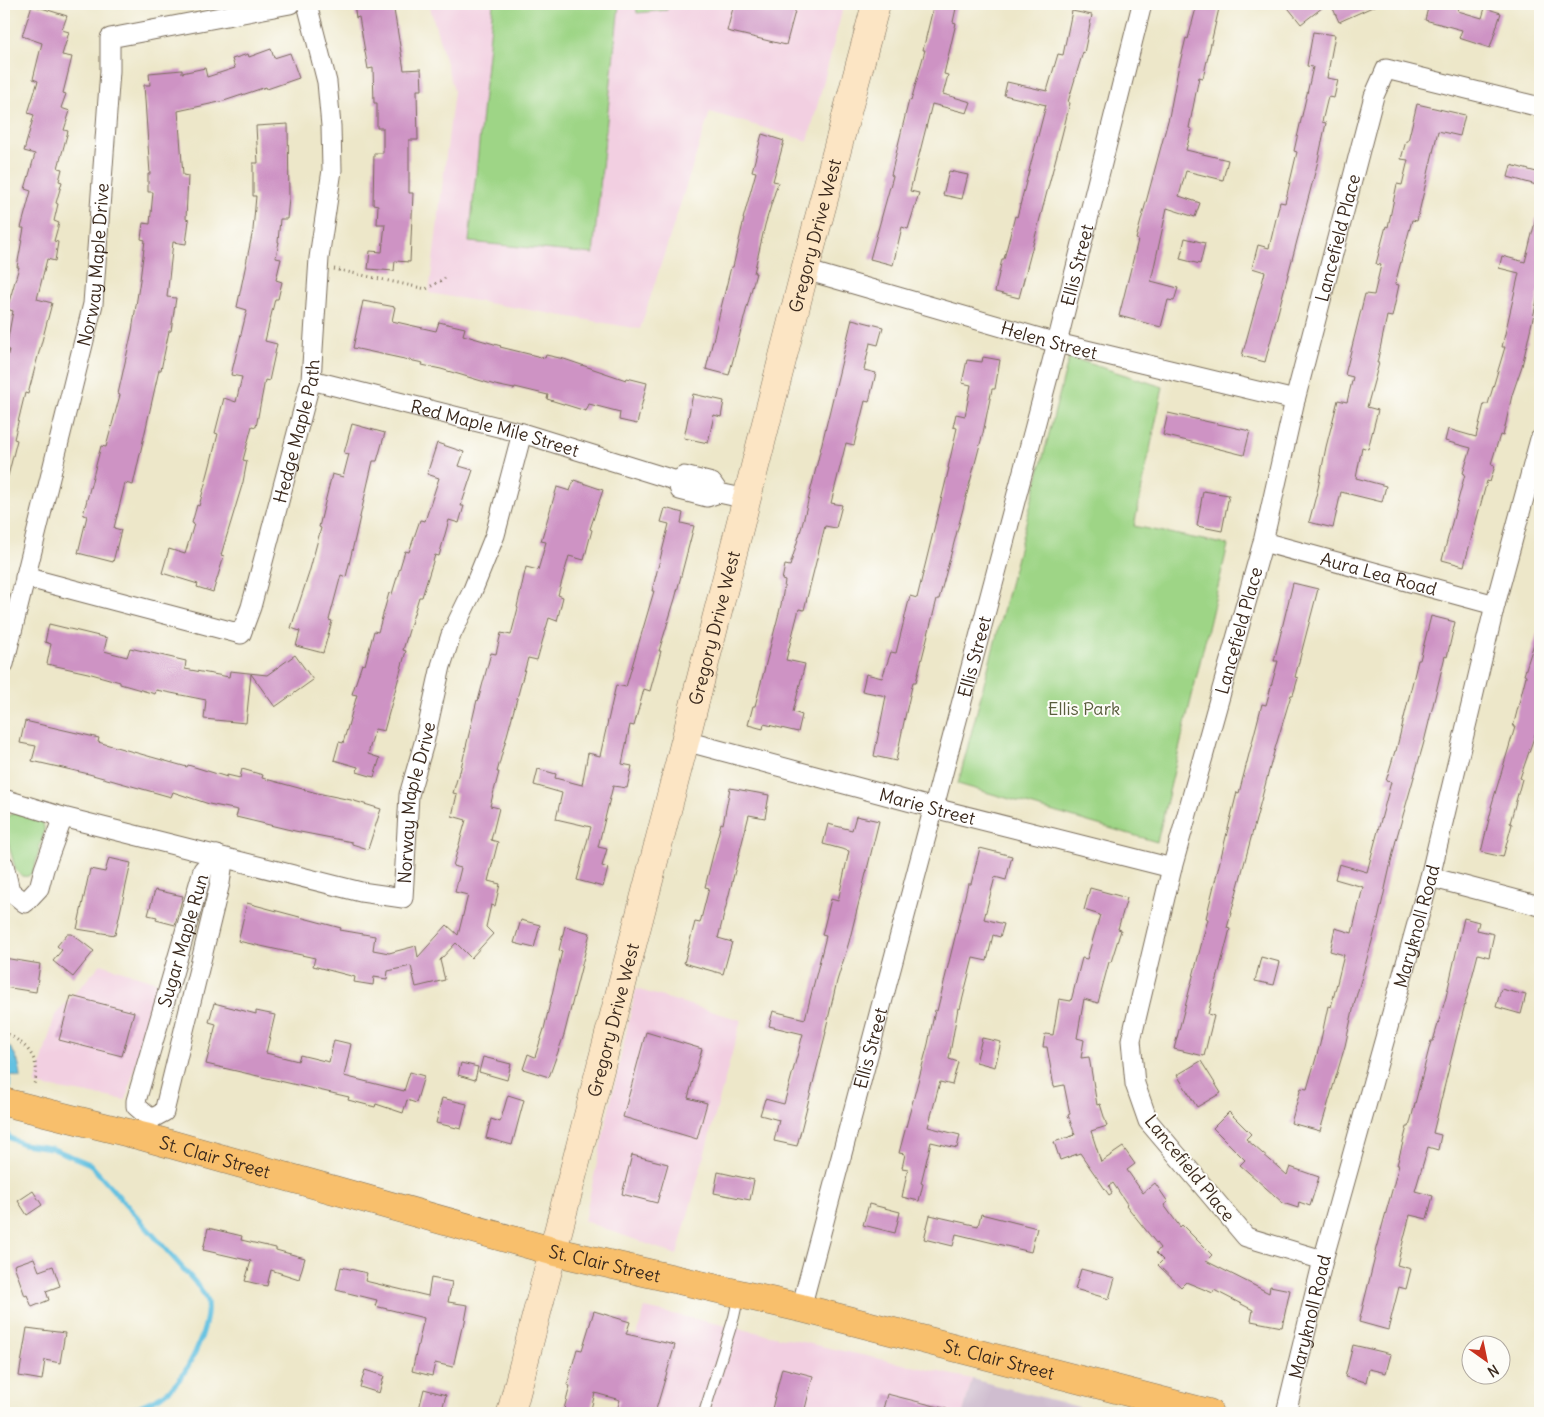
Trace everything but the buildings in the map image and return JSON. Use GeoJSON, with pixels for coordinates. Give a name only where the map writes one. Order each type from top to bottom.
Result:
{"type":"FeatureCollection","features":[{"type":"Feature","properties":{"kind":"main road","name":"St. Clair Street"},"geometry":{"type":"LineString","coordinates":[[20,1098],[148,1128],[552,1251],[800,1308],[1209,1413]]}},
{"type":"Feature","properties":{"kind":"street","name":"Norway Maple Drive"},"geometry":{"type":"LineString","coordinates":[[4,664],[93,304],[110,72],[110,38],[290,4]]}},
{"type":"Feature","properties":{"kind":"street","name":"Hedge Maple Path"},"geometry":{"type":"LineString","coordinates":[[25,577],[241,634],[251,606],[311,380],[319,266],[332,170],[327,82],[307,4]]}},
{"type":"Feature","properties":{"kind":"street","name":"Gregory Drive West"},"geometry":{"type":"LineString","coordinates":[[511,1413],[805,270],[876,4]]}},
{"type":"Feature","properties":{"kind":"street","name":"Ellis Street"},"geometry":{"type":"LineString","coordinates":[[800,1308],[1057,343],[1142,4]]}},
{"type":"Feature","properties":{"kind":"street","name":"Lancefield Place"},"geometry":{"type":"LineString","coordinates":[[1324,1260],[1246,1237],[1148,1120],[1135,1084],[1131,1040],[1172,868],[1263,542],[1295,400],[1374,96],[1386,69],[1540,108]]}},
{"type":"Feature","properties":{"kind":"street","name":"Helen Street"},"geometry":{"type":"LineString","coordinates":[[805,270],[1057,343],[1295,400]]}},
{"type":"Feature","properties":{"kind":"street","name":"Red Maple Mile Street"},"geometry":{"type":"LineString","coordinates":[[311,380],[522,433],[677,481],[680,490],[708,497],[719,493],[747,499]]}},
{"type":"Feature","properties":{"kind":"street","name":"Norway Maple Drive"},"geometry":{"type":"LineString","coordinates":[[4,799],[63,817],[361,892],[403,898],[409,795],[424,742],[441,666],[451,635],[472,592],[495,535],[522,433]]}},
{"type":"Feature","properties":{"kind":"street","name":"Maryknoll Road"},"geometry":{"type":"LineString","coordinates":[[1286,1413],[1324,1260],[1430,878],[1495,605],[1540,439]]}},
{"type":"Feature","properties":{"kind":"street","name":"Aura Lea Road"},"geometry":{"type":"LineString","coordinates":[[1263,542],[1495,605]]}},
{"type":"Feature","properties":{"kind":"street","name":"Marie Street"},"geometry":{"type":"LineString","coordinates":[[685,741],[934,808],[1172,868]]}},
{"type":"Feature","properties":{"kind":"street"},"geometry":{"type":"LineString","coordinates":[[4,865],[10,891],[25,903],[39,888],[63,817]]}},
{"type":"Feature","properties":{"kind":"street","name":"Sugar Maple Run"},"geometry":{"type":"LineString","coordinates":[[216,855],[222,869],[220,883],[164,1112],[148,1128],[136,1106],[136,1101],[203,870],[216,855]]}},
{"type":"Feature","properties":{"kind":"street"},"geometry":{"type":"LineString","coordinates":[[1430,878],[1540,906]]}},
{"type":"Feature","properties":{"kind":"lane"},"geometry":{"type":"LineString","coordinates":[[704,1413],[734,1317],[739,1294]]}},
{"type":"Feature","properties":{"kind":"path"},"geometry":{"type":"LineString","coordinates":[[319,266],[426,289],[446,277]]}},
{"type":"Feature","properties":{"kind":"path"},"geometry":{"type":"LineString","coordinates":[[4,1032],[25,1046],[34,1057],[38,1066],[38,1076],[20,1098]]}},
{"type":"Feature","properties":{"kind":"shaded area"},"geometry":{"type":"Polygon","coordinates":[[[429,4],[844,4],[808,141],[710,112],[640,329],[429,293],[454,91],[429,4]]]}},
{"type":"Feature","properties":{"kind":"shaded area"},"geometry":{"type":"Polygon","coordinates":[[[101,964],[157,982],[126,1100],[35,1085],[55,1015],[101,964]]]}},
{"type":"Feature","properties":{"kind":"shaded area"},"geometry":{"type":"Polygon","coordinates":[[[636,989],[741,1020],[677,1255],[584,1221],[636,989]]]}},
{"type":"Feature","properties":{"kind":"shaded area"},"geometry":{"type":"Polygon","coordinates":[[[645,1308],[972,1379],[963,1413],[612,1413],[645,1308]]]}},
{"type":"Feature","properties":{"kind":"shaded area"},"geometry":{"type":"Polygon","coordinates":[[[972,1379],[1102,1413],[963,1413],[972,1379]]]}},
{"type":"Feature","properties":{"kind":"green space"},"geometry":{"type":"Polygon","coordinates":[[[493,4],[619,5],[593,254],[469,242],[493,4]]]}},
{"type":"Feature","properties":{"kind":"green space"},"geometry":{"type":"Polygon","coordinates":[[[636,4],[667,4],[667,10],[637,13],[636,4]]]}},
{"type":"Feature","properties":{"kind":"green space","name":"Ellis Park"},"geometry":{"type":"Polygon","coordinates":[[[1069,357],[1163,387],[1134,526],[1228,545],[1157,842],[958,784],[1069,357]]]}},
{"type":"Feature","properties":{"kind":"green space"},"geometry":{"type":"Polygon","coordinates":[[[15,813],[38,818],[44,826],[35,866],[30,875],[26,876],[16,871],[5,831],[5,817],[15,813]]]}},
{"type":"Feature","properties":{"kind":"water"},"geometry":{"type":"Polygon","coordinates":[[[4,1042],[12,1049],[17,1058],[21,1078],[4,1073],[4,1042]]]}},
{"type":"Feature","properties":{"kind":"waterway"},"geometry":{"type":"LineString","coordinates":[[4,1057],[9,1068],[8,1095]]}},
{"type":"Feature","properties":{"kind":"waterway"},"geometry":{"type":"LineString","coordinates":[[4,1128],[7,1111]]}},
{"type":"Feature","properties":{"kind":"waterway"},"geometry":{"type":"LineString","coordinates":[[4,1128],[10,1138],[23,1144],[51,1148],[90,1164],[195,1282],[205,1297],[207,1302],[205,1326],[195,1353],[180,1378],[163,1395],[124,1413]]}}]}
